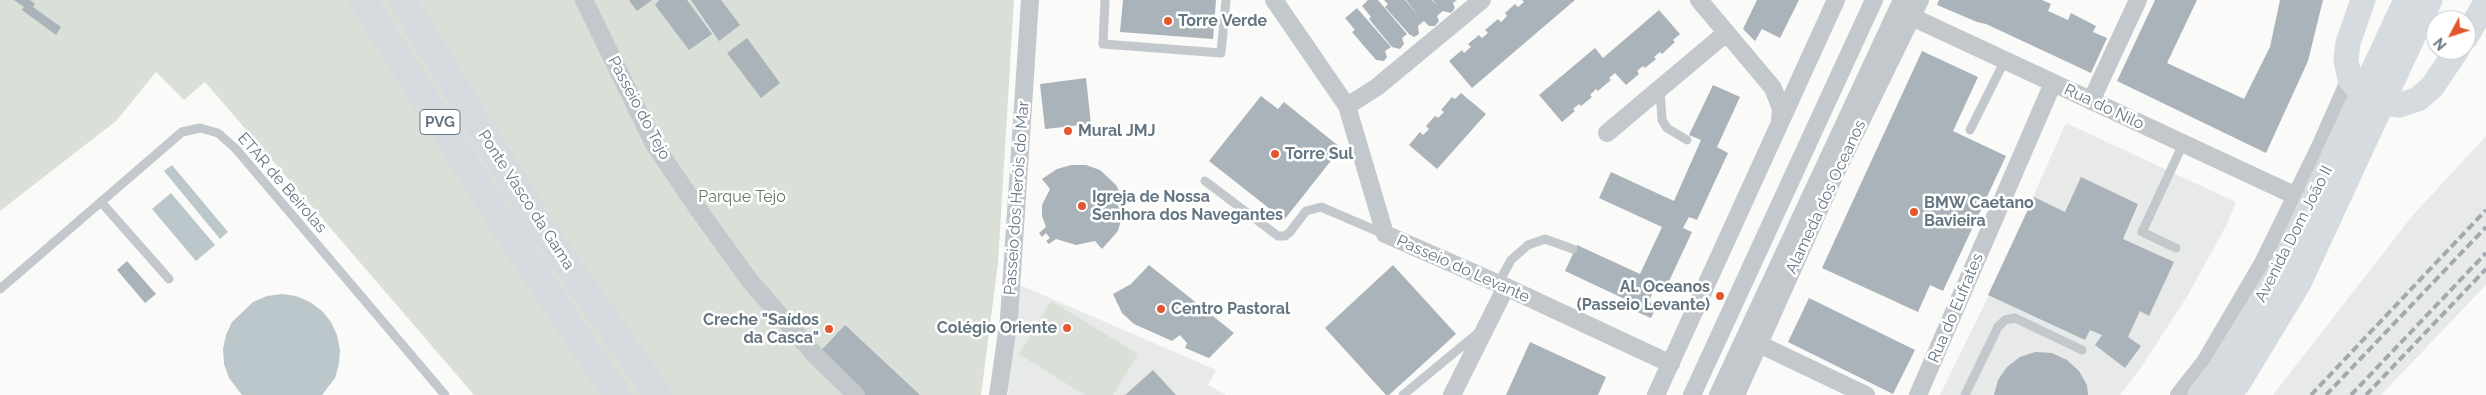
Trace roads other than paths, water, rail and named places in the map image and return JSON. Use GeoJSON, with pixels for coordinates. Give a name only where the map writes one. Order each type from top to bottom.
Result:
{"type":"FeatureCollection","features":[{"type":"Feature","properties":{"kind":"highway","name":"Ponte Vasco da Gama"},"geometry":{"type":"LineString","coordinates":[[363,0],[516,244],[617,395]]}},
{"type":"Feature","properties":{"kind":"highway","name":"Ponte Vasco da Gama"},"geometry":{"type":"LineString","coordinates":[[402,0],[542,230],[658,395]]}},
{"type":"Feature","properties":{"kind":"main road"},"geometry":{"type":"LineString","coordinates":[[2363,0],[2348,44],[2346,61],[2365,92],[2400,105],[2418,99],[2432,87],[2450,60]]}},
{"type":"Feature","properties":{"kind":"main road","name":"Avenida Dom João II"},"geometry":{"type":"LineString","coordinates":[[2200,395],[2220,369],[2279,273],[2365,92],[2406,0]]}},
{"type":"Feature","properties":{"kind":"main road","name":"Avenida Dom João II"},"geometry":{"type":"LineString","coordinates":[[2228,395],[2239,382],[2299,284],[2365,92],[2430,0]]}},
{"type":"Feature","properties":{"kind":"main road"},"geometry":{"type":"LineString","coordinates":[[2476,20],[2486,2]]}},
{"type":"Feature","properties":{"kind":"street","name":"Passeio do Tejo"},"geometry":{"type":"LineString","coordinates":[[584,0],[654,144],[698,209],[750,281],[816,356],[856,395]]}},
{"type":"Feature","properties":{"kind":"street","name":"Passeio dos Heróis do Mar"},"geometry":{"type":"LineString","coordinates":[[998,395],[1009,318],[1030,0]]}},
{"type":"Feature","properties":{"kind":"street","name":"Passeio do Levante"},"geometry":{"type":"LineString","coordinates":[[1274,0],[1346,106],[1385,234],[1502,285],[1671,364]]}},
{"type":"Feature","properties":{"kind":"street"},"geometry":{"type":"LineString","coordinates":[[1346,106],[1377,87],[1482,0]]}},
{"type":"Feature","properties":{"kind":"street"},"geometry":{"type":"LineString","coordinates":[[1699,0],[1763,76],[1778,98],[1780,120]]}},
{"type":"Feature","properties":{"kind":"street"},"geometry":{"type":"LineString","coordinates":[[1656,395],[1836,0]]}},
{"type":"Feature","properties":{"kind":"street"},"geometry":{"type":"LineString","coordinates":[[1692,395],[1874,0]]}},
{"type":"Feature","properties":{"kind":"street","name":"Alameda dos Oceanos"},"geometry":{"type":"LineString","coordinates":[[1718,395],[1902,0]]}},
{"type":"Feature","properties":{"kind":"street","name":"Alameda dos Oceanos"},"geometry":{"type":"LineString","coordinates":[[1736,395],[1836,172],[1920,0]]}},
{"type":"Feature","properties":{"kind":"street"},"geometry":{"type":"LineString","coordinates":[[2092,101],[2138,0]]}},
{"type":"Feature","properties":{"kind":"street","name":"Rua do Nilo"},"geometry":{"type":"LineString","coordinates":[[1912,17],[2296,196]]}},
{"type":"Feature","properties":{"kind":"street"},"geometry":{"type":"LineString","coordinates":[[1607,133],[1726,33]]}},
{"type":"Feature","properties":{"kind":"street"},"geometry":{"type":"LineString","coordinates":[[1763,76],[1773,81],[1787,83],[1803,71]]}},
{"type":"Feature","properties":{"kind":"street","name":"Rua do Eufrates"},"geometry":{"type":"LineString","coordinates":[[1918,395],[2053,83]]}},
{"type":"Feature","properties":{"kind":"street"},"geometry":{"type":"LineString","coordinates":[[2179,395],[2205,362],[2263,264],[2296,196],[2365,92]]}},
{"type":"Feature","properties":{"kind":"street"},"geometry":{"type":"LineString","coordinates":[[1452,395],[1488,325],[1502,285]]}},
{"type":"Feature","properties":{"kind":"street"},"geometry":{"type":"LineString","coordinates":[[1759,344],[1866,395]]}},
{"type":"Feature","properties":{"kind":"lane"},"geometry":{"type":"LineString","coordinates":[[1105,0],[1103,44],[1221,53],[1226,0]]}},
{"type":"Feature","properties":{"kind":"lane"},"geometry":{"type":"LineString","coordinates":[[1970,130],[2004,60]]}},
{"type":"Feature","properties":{"kind":"lane"},"geometry":{"type":"LineString","coordinates":[[1660,88],[1662,120],[1667,128],[1687,140]]}},
{"type":"Feature","properties":{"kind":"lane","name":"ETAR de Beirolas"},"geometry":{"type":"LineString","coordinates":[[0,289],[182,132],[200,128],[218,133],[236,150],[445,395]]}},
{"type":"Feature","properties":{"kind":"lane"},"geometry":{"type":"LineString","coordinates":[[2176,248],[2142,232],[2183,144]]}},
{"type":"Feature","properties":{"kind":"lane"},"geometry":{"type":"LineString","coordinates":[[1205,181],[1278,236],[1285,236],[1290,232],[1306,211],[1321,207],[1385,234]]}},
{"type":"Feature","properties":{"kind":"lane"},"geometry":{"type":"LineString","coordinates":[[101,202],[169,279]]}},
{"type":"Feature","properties":{"kind":"lane"},"geometry":{"type":"LineString","coordinates":[[1502,285],[1510,260],[1528,245],[1545,239],[1573,250]]}},
{"type":"Feature","properties":{"kind":"lane"},"geometry":{"type":"LineString","coordinates":[[1966,395],[1998,327],[2005,320],[2015,318],[2082,350]]}},
{"type":"Feature","properties":{"kind":"lane"},"geometry":{"type":"LineString","coordinates":[[1403,395],[1488,325]]}},
{"type":"Feature","properties":{"kind":"railway"},"geometry":{"type":"LineString","coordinates":[[2311,395],[2486,210]]}},
{"type":"Feature","properties":{"kind":"railway"},"geometry":{"type":"LineString","coordinates":[[2326,395],[2486,227]]}},
{"type":"Feature","properties":{"kind":"railway"},"geometry":{"type":"LineString","coordinates":[[2351,395],[2486,253]]}},
{"type":"Feature","properties":{"kind":"railway"},"geometry":{"type":"LineString","coordinates":[[2366,395],[2486,269]]}},
{"type":"Feature","properties":{"kind":"place","name":"Torre Verde"},"geometry":{"type":"Point","coordinates":[1168,21]}},
{"type":"Feature","properties":{"kind":"place","name":"Mural JMJ"},"geometry":{"type":"Point","coordinates":[1068,131]}},
{"type":"Feature","properties":{"kind":"place","name":"Torre Sul"},"geometry":{"type":"Point","coordinates":[1275,154]}},
{"type":"Feature","properties":{"kind":"place","name":"Igreja de Nossa Senhora dos Navegantes"},"geometry":{"type":"Point","coordinates":[1082,206]}},
{"type":"Feature","properties":{"kind":"place","name":"BMW Caetano Bavieira"},"geometry":{"type":"Point","coordinates":[1914,212]}},
{"type":"Feature","properties":{"kind":"place","name":"Al. Oceanos (Passeio Levante)"},"geometry":{"type":"Point","coordinates":[1720,296]}},
{"type":"Feature","properties":{"kind":"place","name":"Centro Pastoral"},"geometry":{"type":"Point","coordinates":[1161,309]}},
{"type":"Feature","properties":{"kind":"place","name":"Colégio Oriente"},"geometry":{"type":"Point","coordinates":[1067,328]}},
{"type":"Feature","properties":{"kind":"place","name":"Creche \"Saídos da Casca\""},"geometry":{"type":"Point","coordinates":[829,329]}},
{"type":"Feature","properties":{"kind":"park label","name":"Parque Tejo"},"geometry":{"type":"Point","coordinates":[742,197]}}]}
